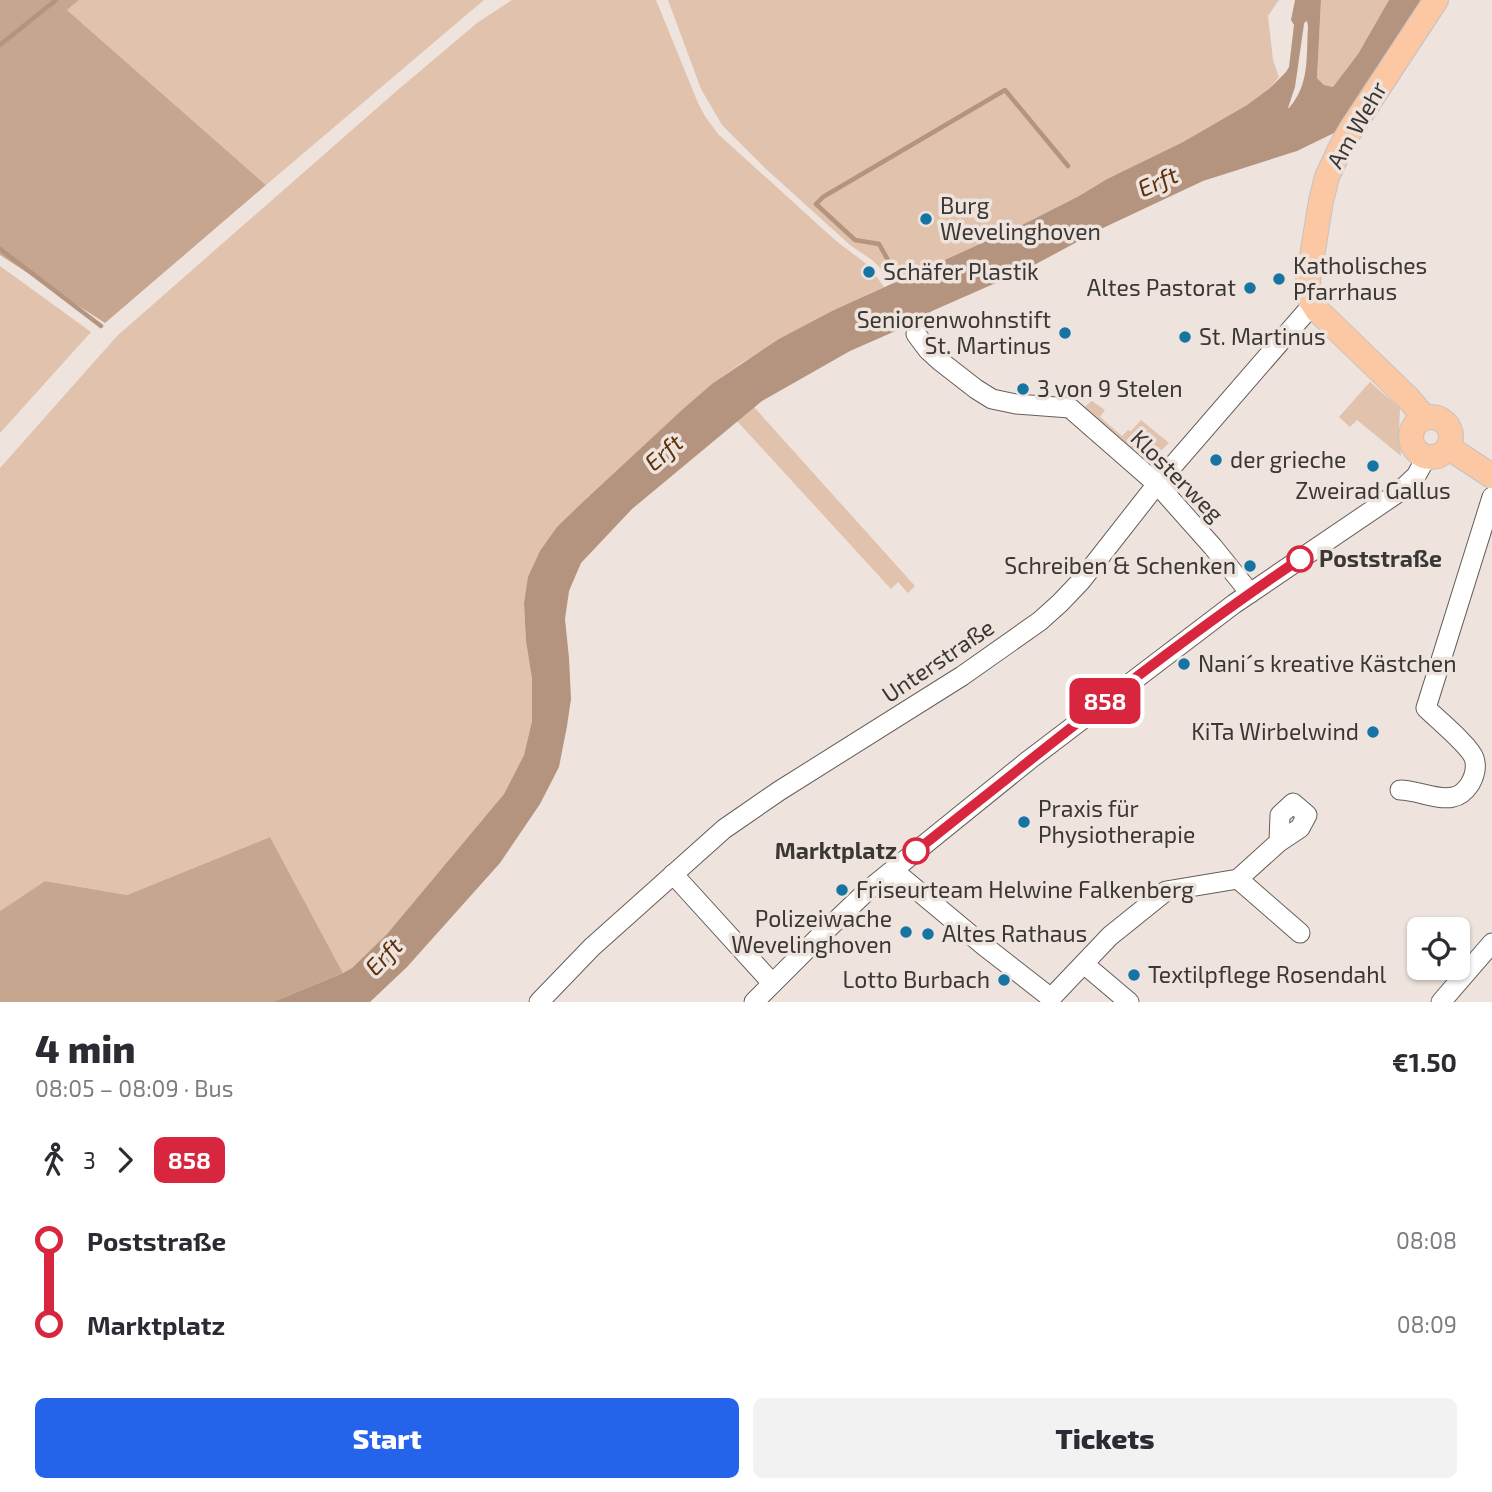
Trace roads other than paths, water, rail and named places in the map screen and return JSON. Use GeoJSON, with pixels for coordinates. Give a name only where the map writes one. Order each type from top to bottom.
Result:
{"type":"FeatureCollection","features":[{"type":"Feature","properties":{"kind":"main road","name":"Am Wehr"},"geometry":{"type":"LineString","coordinates":[[1313,304],[1309,292],[1309,276],[1321,201],[1331,168],[1350,131],[1436,0]]}},
{"type":"Feature","properties":{"kind":"main road"},"geometry":{"type":"LineString","coordinates":[[1313,304],[1425,418]]}},
{"type":"Feature","properties":{"kind":"main road"},"geometry":{"type":"LineString","coordinates":[[1438,452],[1451,435],[1448,426],[1438,419],[1425,418],[1415,425],[1412,432],[1411,440],[1416,450],[1438,452],[1492,476]]}},
{"type":"Feature","properties":{"kind":"street","name":"Unterstraße"},"geometry":{"type":"LineString","coordinates":[[538,1002],[592,947],[709,841],[779,791],[955,681],[1051,612],[1081,581],[1157,484],[1313,304]]}},
{"type":"Feature","properties":{"kind":"street","name":"Klosterweg"},"geometry":{"type":"LineString","coordinates":[[916,334],[940,362],[992,399],[1016,404],[1070,408],[1157,484],[1250,593]]}},
{"type":"Feature","properties":{"kind":"street"},"geometry":{"type":"LineString","coordinates":[[754,1002],[843,914],[893,870],[1059,737],[1250,593],[1399,492],[1438,452]]}},
{"type":"Feature","properties":{"kind":"street"},"geometry":{"type":"LineString","coordinates":[[1400,790],[1453,797],[1465,790],[1474,774],[1475,762],[1471,752],[1426,708],[1492,497]]}},
{"type":"Feature","properties":{"kind":"street"},"geometry":{"type":"LineString","coordinates":[[893,870],[1052,998],[1110,936],[1167,891],[1238,879],[1279,842]]}},
{"type":"Feature","properties":{"kind":"street"},"geometry":{"type":"LineString","coordinates":[[673,874],[772,983]]}},
{"type":"Feature","properties":{"kind":"street"},"geometry":{"type":"LineString","coordinates":[[1238,879],[1300,933]]}},
{"type":"Feature","properties":{"kind":"street"},"geometry":{"type":"LineString","coordinates":[[1441,1002],[1492,943]]}},
{"type":"Feature","properties":{"kind":"street"},"geometry":{"type":"LineString","coordinates":[[1084,964],[1129,1002]]}},
{"type":"Feature","properties":{"kind":"water","name":"Erft"},"geometry":{"type":"Polygon","coordinates":[[[1295,0],[1321,0],[1317,78],[1324,85],[1333,87],[1358,54],[1389,0],[1423,0],[1334,133],[1297,151],[1203,181],[1103,228],[1023,271],[850,351],[762,401],[632,509],[581,563],[569,591],[565,619],[571,699],[559,767],[540,804],[500,863],[407,967],[370,1002],[273,1002],[352,968],[387,934],[504,794],[524,755],[532,721],[532,679],[524,604],[528,577],[540,551],[557,527],[586,499],[713,383],[779,339],[836,309],[1024,224],[1183,142],[1247,105],[1270,88],[1289,67],[1294,25],[1291,20],[1295,0]],[[1307,21],[1304,24],[1295,87],[1288,108],[1296,99],[1304,80],[1307,21]]]}},
{"type":"Feature","properties":{"kind":"waterway"},"geometry":{"type":"LineString","coordinates":[[0,45],[56,0]]}},
{"type":"Feature","properties":{"kind":"waterway"},"geometry":{"type":"LineString","coordinates":[[902,285],[879,244],[855,240],[816,204],[823,197],[1005,90],[1068,166]]}},
{"type":"Feature","properties":{"kind":"waterway"},"geometry":{"type":"LineString","coordinates":[[0,249],[101,326]]}},
{"type":"Feature","properties":{"kind":"place","name":"Burg Wevelinghoven"},"geometry":{"type":"Point","coordinates":[926,219]}},
{"type":"Feature","properties":{"kind":"place","name":"Schäfer Plastik"},"geometry":{"type":"Point","coordinates":[869,272]}},
{"type":"Feature","properties":{"kind":"place","name":"Katholisches Pfarrhaus"},"geometry":{"type":"Point","coordinates":[1279,279]}},
{"type":"Feature","properties":{"kind":"place","name":"Altes Pastorat"},"geometry":{"type":"Point","coordinates":[1250,288]}},
{"type":"Feature","properties":{"kind":"place","name":"Seniorenwohnstift St. Martinus"},"geometry":{"type":"Point","coordinates":[1065,333]}},
{"type":"Feature","properties":{"kind":"place","name":"St. Martinus"},"geometry":{"type":"Point","coordinates":[1185,337]}},
{"type":"Feature","properties":{"kind":"place","name":"3 von 9 Stelen"},"geometry":{"type":"Point","coordinates":[1023,389]}},
{"type":"Feature","properties":{"kind":"place","name":"der grieche"},"geometry":{"type":"Point","coordinates":[1216,460]}},
{"type":"Feature","properties":{"kind":"place","name":"Zweirad Gallus"},"geometry":{"type":"Point","coordinates":[1373,466]}},
{"type":"Feature","properties":{"kind":"place","name":"Poststraße"},"geometry":{"type":"Point","coordinates":[1300,559]}},
{"type":"Feature","properties":{"kind":"place","name":"Schreiben & Schenken"},"geometry":{"type":"Point","coordinates":[1250,566]}},
{"type":"Feature","properties":{"kind":"place","name":"Nani´s kreative Kästchen"},"geometry":{"type":"Point","coordinates":[1184,664]}},
{"type":"Feature","properties":{"kind":"place","name":"KiTa Wirbelwind"},"geometry":{"type":"Point","coordinates":[1373,732]}},
{"type":"Feature","properties":{"kind":"place","name":"Praxis für Physiotherapie"},"geometry":{"type":"Point","coordinates":[1024,822]}},
{"type":"Feature","properties":{"kind":"place","name":"Marktplatz"},"geometry":{"type":"Point","coordinates":[916,851]}},
{"type":"Feature","properties":{"kind":"place","name":"Friseurteam Helwine Falkenberg"},"geometry":{"type":"Point","coordinates":[842,890]}},
{"type":"Feature","properties":{"kind":"place","name":"Polizeiwache Wevelinghoven"},"geometry":{"type":"Point","coordinates":[906,932]}},
{"type":"Feature","properties":{"kind":"place","name":"Altes Rathaus"},"geometry":{"type":"Point","coordinates":[928,934]}},
{"type":"Feature","properties":{"kind":"place","name":"Textilpflege Rosendahl"},"geometry":{"type":"Point","coordinates":[1134,975]}},
{"type":"Feature","properties":{"kind":"place","name":"Lotto Burbach"},"geometry":{"type":"Point","coordinates":[1004,980]}}]}
